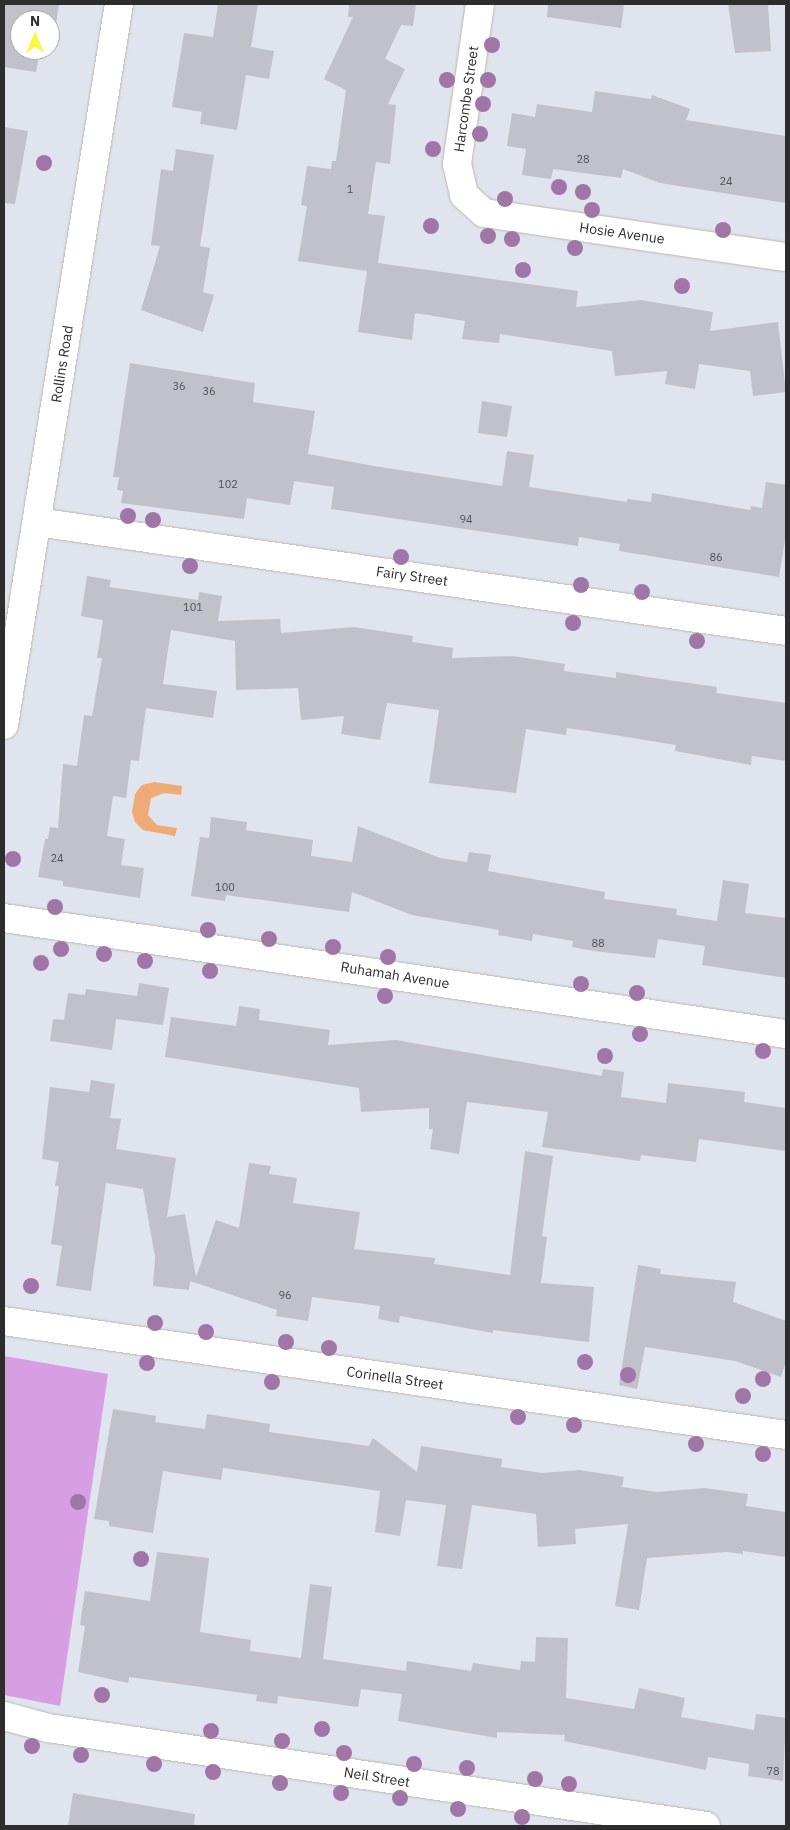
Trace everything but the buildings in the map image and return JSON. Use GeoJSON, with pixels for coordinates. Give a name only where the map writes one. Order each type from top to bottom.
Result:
{"type":"FeatureCollection","features":[{"type":"Feature","properties":{"kind":"street","name":"Rollins Road"},"geometry":{"type":"LineString","coordinates":[[4,723],[119,4]]}},
{"type":"Feature","properties":{"kind":"street","name":"Harcombe Street"},"geometry":{"type":"LineString","coordinates":[[464,195],[457,164],[480,4]]}},
{"type":"Feature","properties":{"kind":"street","name":"Hosie Avenue"},"geometry":{"type":"LineString","coordinates":[[464,195],[484,213],[786,257]]}},
{"type":"Feature","properties":{"kind":"street","name":"Fairy Street"},"geometry":{"type":"LineString","coordinates":[[37,522],[786,631]]}},
{"type":"Feature","properties":{"kind":"street","name":"Ruhamah Avenue"},"geometry":{"type":"LineString","coordinates":[[4,918],[786,1034]]}},
{"type":"Feature","properties":{"kind":"street","name":"Corinella Street"},"geometry":{"type":"LineString","coordinates":[[4,1321],[786,1436]]}},
{"type":"Feature","properties":{"kind":"street","name":"Neil Street"},"geometry":{"type":"LineString","coordinates":[[4,1716],[48,1728],[706,1826]]}},
{"type":"Feature","properties":{"kind":"street","name":"Neil Street"},"geometry":{"type":"LineString","coordinates":[[4,1728],[48,1728]]}},
{"type":"Feature","properties":{"kind":"shaded area"},"geometry":{"type":"Polygon","coordinates":[[[154,782],[182,786],[181,795],[164,793],[151,798],[148,815],[157,825],[177,828],[175,836],[143,830],[135,822],[132,812],[135,794],[142,785],[154,782]]]}},
{"type":"Feature","properties":{"kind":"shaded area"},"geometry":{"type":"Polygon","coordinates":[[[4,1356],[108,1374],[60,1706],[4,1695],[4,1356]]]}}]}
